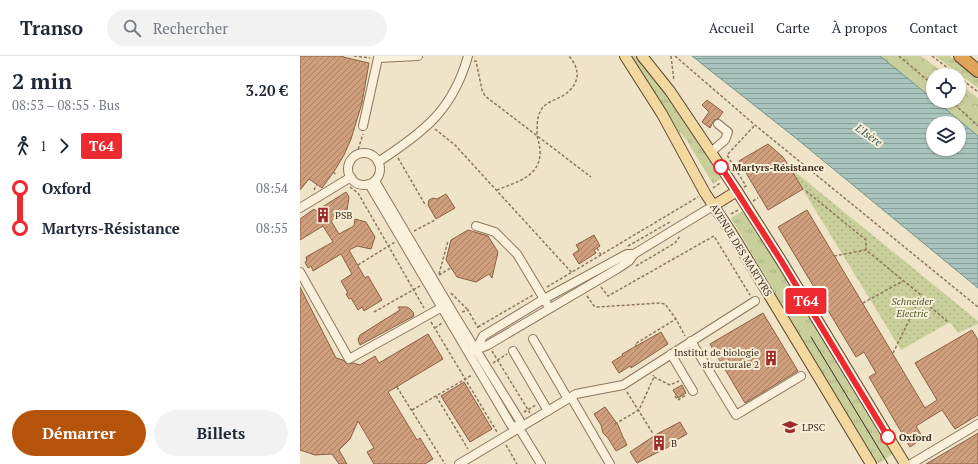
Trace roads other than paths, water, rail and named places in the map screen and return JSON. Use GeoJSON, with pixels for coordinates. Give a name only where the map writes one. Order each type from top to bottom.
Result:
{"type":"FeatureCollection","features":[{"type":"Feature","properties":{"kind":"highway"},"geometry":{"type":"LineString","coordinates":[[960,56],[978,71]]}},
{"type":"Feature","properties":{"kind":"main road","name":"AVENUE DES MARTYRS"},"geometry":{"type":"LineString","coordinates":[[625,56],[662,114],[704,193],[723,219],[871,464]]}},
{"type":"Feature","properties":{"kind":"main road"},"geometry":{"type":"LineString","coordinates":[[642,56],[670,91],[729,178],[905,464]]}},
{"type":"Feature","properties":{"kind":"main road"},"geometry":{"type":"LineString","coordinates":[[713,206],[737,191]]}},
{"type":"Feature","properties":{"kind":"lane"},"geometry":{"type":"LineString","coordinates":[[364,129],[378,58],[418,56]]}},
{"type":"Feature","properties":{"kind":"lane"},"geometry":{"type":"LineString","coordinates":[[378,162],[429,124],[443,108],[454,94],[468,58]]}},
{"type":"Feature","properties":{"kind":"lane"},"geometry":{"type":"LineString","coordinates":[[711,152],[720,146],[725,140],[728,132],[718,124]]}},
{"type":"Feature","properties":{"kind":"lane"},"geometry":{"type":"LineString","coordinates":[[367,154],[373,156],[378,162],[380,170],[378,176],[372,182],[362,185],[356,182],[348,174],[349,164],[357,155],[367,154]]}},
{"type":"Feature","properties":{"kind":"lane"},"geometry":{"type":"LineString","coordinates":[[300,208],[348,174]]}},
{"type":"Feature","properties":{"kind":"lane"},"geometry":{"type":"LineString","coordinates":[[372,182],[404,237],[433,278],[469,354],[511,425],[519,428],[541,464]]}},
{"type":"Feature","properties":{"kind":"lane"},"geometry":{"type":"LineString","coordinates":[[469,354],[477,348],[488,345],[629,261],[634,254],[713,206]]}},
{"type":"Feature","properties":{"kind":"lane"},"geometry":{"type":"LineString","coordinates":[[476,226],[495,232],[517,254],[550,308]]}},
{"type":"Feature","properties":{"kind":"lane"},"geometry":{"type":"LineString","coordinates":[[477,348],[483,336],[544,299],[627,254],[634,254]]}},
{"type":"Feature","properties":{"kind":"lane"},"geometry":{"type":"LineString","coordinates":[[300,272],[349,359],[428,316],[445,305]]}},
{"type":"Feature","properties":{"kind":"lane"},"geometry":{"type":"LineString","coordinates":[[460,464],[576,394],[623,385],[754,301]]}},
{"type":"Feature","properties":{"kind":"lane"},"geometry":{"type":"LineString","coordinates":[[445,305],[477,348],[520,421],[519,428]]}},
{"type":"Feature","properties":{"kind":"lane"},"geometry":{"type":"LineString","coordinates":[[533,339],[610,464]]}},
{"type":"Feature","properties":{"kind":"lane"},"geometry":{"type":"LineString","coordinates":[[690,342],[736,415],[801,376]]}},
{"type":"Feature","properties":{"kind":"lane"},"geometry":{"type":"LineString","coordinates":[[513,351],[548,411]]}},
{"type":"Feature","properties":{"kind":"lane"},"geometry":{"type":"LineString","coordinates":[[671,354],[692,391]]}},
{"type":"Feature","properties":{"kind":"lane"},"geometry":{"type":"LineString","coordinates":[[912,464],[978,424]]}},
{"type":"Feature","properties":{"kind":"water","name":"L'Isère"},"geometry":{"type":"Polygon","coordinates":[[[692,56],[880,56],[926,93],[926,108],[944,108],[954,116],[926,116],[926,156],[966,156],[966,126],[978,136],[978,288],[797,139],[692,56]]]}},
{"type":"Feature","properties":{"kind":"tram line"},"geometry":{"type":"LineString","coordinates":[[811,337],[888,464]]}},
{"type":"Feature","properties":{"kind":"place","name":"Martyrs-Résistance"},"geometry":{"type":"Point","coordinates":[721,167]}},
{"type":"Feature","properties":{"kind":"place","name":"PSB"},"geometry":{"type":"Point","coordinates":[323,215]}},
{"type":"Feature","properties":{"kind":"place","name":"Institut de biologie structurale 2"},"geometry":{"type":"Point","coordinates":[771,358]}},
{"type":"Feature","properties":{"kind":"place","name":"LPSC"},"geometry":{"type":"Point","coordinates":[790,427]}},
{"type":"Feature","properties":{"kind":"place","name":"Oxford"},"geometry":{"type":"Point","coordinates":[888,437]}},
{"type":"Feature","properties":{"kind":"place","name":"B"},"geometry":{"type":"Point","coordinates":[659,443]}},
{"type":"Feature","properties":{"kind":"park label","name":"Schneider Electric"},"geometry":{"type":"Point","coordinates":[912,306]}}]}
